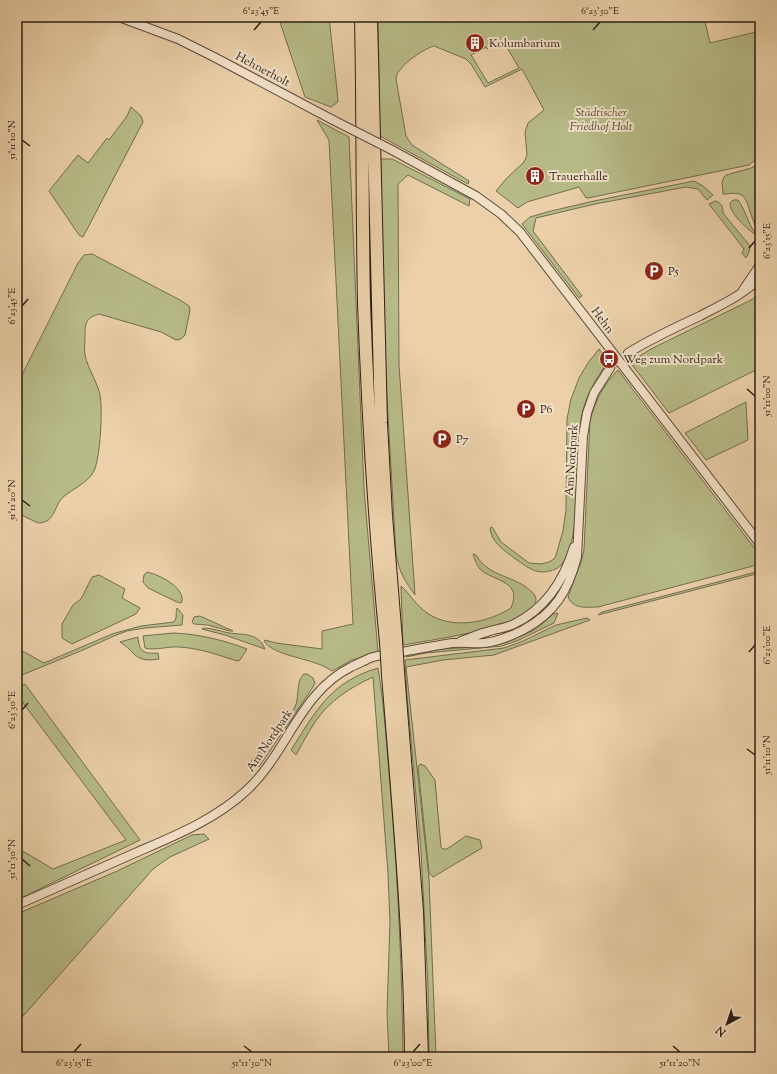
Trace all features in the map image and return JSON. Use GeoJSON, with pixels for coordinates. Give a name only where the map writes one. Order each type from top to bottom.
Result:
{"type":"FeatureCollection","features":[{"type":"Feature","properties":{"kind":"highway"},"geometry":{"type":"LineString","coordinates":[[361,17],[365,319],[380,577],[391,641]]}},
{"type":"Feature","properties":{"kind":"highway"},"geometry":{"type":"LineString","coordinates":[[372,17],[381,423],[409,978],[411,1057]]}},
{"type":"Feature","properties":{"kind":"highway"},"geometry":{"type":"LineString","coordinates":[[393,673],[417,911],[422,1057]]}},
{"type":"Feature","properties":{"kind":"street","name":"Hehnerholt"},"geometry":{"type":"LineString","coordinates":[[119,17],[178,39],[214,56],[392,150]]}},
{"type":"Feature","properties":{"kind":"street","name":"Hehn"},"geometry":{"type":"LineString","coordinates":[[392,150],[476,196],[501,214],[520,232],[760,544]]}},
{"type":"Feature","properties":{"kind":"street"},"geometry":{"type":"LineString","coordinates":[[740,294],[760,266]]}},
{"type":"Feature","properties":{"kind":"street"},"geometry":{"type":"LineString","coordinates":[[628,353],[648,341],[728,302],[753,286],[760,278]]}},
{"type":"Feature","properties":{"kind":"street","name":"Am Nordpark"},"geometry":{"type":"LineString","coordinates":[[17,905],[156,844],[221,811],[246,791],[258,779],[309,703],[334,676],[372,657],[454,643],[485,632],[512,625],[532,613],[546,600],[560,582],[572,555],[578,536],[583,436],[587,413],[594,393],[610,368]]}},
{"type":"Feature","properties":{"kind":"green space"},"geometry":{"type":"Polygon","coordinates":[[[284,17],[329,17],[338,102],[331,107],[305,97],[279,19],[284,17]]]}},
{"type":"Feature","properties":{"kind":"green space","name":"Städtischer Friedhof Holt"},"geometry":{"type":"Polygon","coordinates":[[[378,17],[704,17],[710,43],[760,31],[760,156],[749,165],[588,198],[586,198],[579,187],[527,202],[518,208],[496,191],[524,162],[527,155],[525,132],[528,123],[544,110],[522,69],[485,87],[471,64],[466,59],[434,46],[426,49],[411,59],[397,74],[396,79],[406,136],[412,145],[469,181],[468,184],[380,136],[378,17]],[[499,42],[487,49],[486,47],[471,55],[488,83],[519,68],[506,46],[503,47],[499,42]]]}},
{"type":"Feature","properties":{"kind":"green space"},"geometry":{"type":"Polygon","coordinates":[[[131,107],[141,116],[143,122],[83,237],[79,235],[49,191],[78,155],[88,163],[107,138],[109,140],[127,116],[131,107]]]}},
{"type":"Feature","properties":{"kind":"green space"},"geometry":{"type":"Polygon","coordinates":[[[317,120],[349,137],[364,489],[378,652],[352,660],[332,671],[316,663],[276,651],[264,641],[322,649],[322,631],[353,624],[329,140],[317,120]]]}},
{"type":"Feature","properties":{"kind":"green space"},"geometry":{"type":"Polygon","coordinates":[[[380,159],[392,159],[470,199],[469,206],[408,175],[398,184],[399,365],[415,595],[403,576],[396,554],[384,347],[380,159]]]}},
{"type":"Feature","properties":{"kind":"green space"},"geometry":{"type":"Polygon","coordinates":[[[760,163],[760,232],[754,223],[745,198],[738,194],[723,194],[722,182],[726,175],[751,168],[760,163]]]}},
{"type":"Feature","properties":{"kind":"green space"},"geometry":{"type":"Polygon","coordinates":[[[694,181],[703,186],[713,195],[707,200],[698,189],[686,187],[595,204],[536,218],[533,231],[582,296],[579,298],[522,224],[530,217],[551,211],[694,181]]]}},
{"type":"Feature","properties":{"kind":"green space"},"geometry":{"type":"Polygon","coordinates":[[[733,200],[738,200],[752,229],[760,239],[733,213],[730,203],[733,200]]]}},
{"type":"Feature","properties":{"kind":"green space"},"geometry":{"type":"Polygon","coordinates":[[[715,201],[720,204],[723,213],[750,246],[746,258],[742,253],[744,249],[709,204],[715,201]]]}},
{"type":"Feature","properties":{"kind":"green space"},"geometry":{"type":"Polygon","coordinates":[[[92,254],[189,306],[190,310],[185,335],[181,339],[176,340],[161,332],[99,314],[88,320],[85,328],[85,355],[99,390],[101,402],[100,434],[96,465],[94,471],[88,479],[62,498],[48,520],[38,523],[17,513],[17,385],[78,263],[84,255],[92,254]]]}},
{"type":"Feature","properties":{"kind":"green space"},"geometry":{"type":"Polygon","coordinates":[[[760,291],[760,368],[669,413],[630,362],[651,349],[753,299],[760,291]]]}},
{"type":"Feature","properties":{"kind":"green space"},"geometry":{"type":"Polygon","coordinates":[[[599,349],[608,362],[598,376],[586,400],[581,416],[575,522],[572,541],[567,557],[559,567],[550,571],[543,572],[530,569],[502,549],[495,542],[490,528],[492,527],[501,542],[529,563],[541,564],[554,559],[563,531],[566,510],[567,419],[571,399],[579,378],[599,349]]]}},
{"type":"Feature","properties":{"kind":"green space"},"geometry":{"type":"Polygon","coordinates":[[[618,370],[759,554],[759,558],[753,566],[598,607],[581,607],[574,604],[568,597],[584,550],[590,421],[600,394],[608,381],[618,370]]]}},
{"type":"Feature","properties":{"kind":"green space"},"geometry":{"type":"Polygon","coordinates":[[[746,402],[748,440],[706,460],[685,433],[746,402]]]}},
{"type":"Feature","properties":{"kind":"green space"},"geometry":{"type":"Polygon","coordinates":[[[473,554],[476,555],[488,568],[519,583],[533,593],[536,598],[533,607],[517,618],[482,630],[403,645],[401,586],[427,613],[447,622],[458,623],[480,621],[491,618],[511,608],[514,599],[511,588],[507,584],[482,571],[477,565],[473,554]]]}},
{"type":"Feature","properties":{"kind":"green space"},"geometry":{"type":"Polygon","coordinates":[[[760,571],[760,573],[598,615],[602,612],[760,571]]]}},
{"type":"Feature","properties":{"kind":"green space"},"geometry":{"type":"Polygon","coordinates":[[[147,572],[170,582],[175,586],[182,596],[181,603],[148,588],[143,582],[144,575],[147,572]]]}},
{"type":"Feature","properties":{"kind":"green space"},"geometry":{"type":"Polygon","coordinates":[[[99,575],[125,589],[122,598],[140,608],[136,614],[72,644],[62,638],[62,624],[73,605],[81,599],[92,577],[99,575]]]}},
{"type":"Feature","properties":{"kind":"green space"},"geometry":{"type":"Polygon","coordinates":[[[177,608],[183,615],[182,625],[127,631],[17,677],[17,648],[44,663],[112,634],[141,626],[174,622],[177,608]]]}},
{"type":"Feature","properties":{"kind":"green space"},"geometry":{"type":"Polygon","coordinates":[[[558,613],[554,623],[519,640],[502,646],[426,653],[406,657],[407,655],[441,649],[476,647],[505,643],[532,631],[553,614],[558,613]]]}},
{"type":"Feature","properties":{"kind":"green space"},"geometry":{"type":"Polygon","coordinates":[[[200,616],[233,631],[208,625],[194,624],[192,622],[194,617],[200,616]]]}},
{"type":"Feature","properties":{"kind":"green space"},"geometry":{"type":"Polygon","coordinates":[[[587,618],[590,620],[494,655],[443,660],[406,667],[429,878],[436,1057],[429,1057],[428,987],[421,851],[405,660],[504,648],[523,641],[556,625],[587,618]]]}},
{"type":"Feature","properties":{"kind":"green space"},"geometry":{"type":"Polygon","coordinates":[[[202,629],[249,635],[258,640],[265,649],[225,635],[202,629]]]}},
{"type":"Feature","properties":{"kind":"green space"},"geometry":{"type":"Polygon","coordinates":[[[173,633],[211,638],[247,649],[240,660],[237,661],[194,649],[175,647],[153,649],[145,648],[143,636],[173,633]]]}},
{"type":"Feature","properties":{"kind":"green space"},"geometry":{"type":"Polygon","coordinates":[[[138,637],[141,649],[149,653],[158,653],[159,659],[145,660],[140,658],[120,642],[138,637]]]}},
{"type":"Feature","properties":{"kind":"green space"},"geometry":{"type":"Polygon","coordinates":[[[378,668],[386,732],[396,862],[401,959],[403,1057],[389,1057],[387,1013],[390,922],[388,873],[373,677],[357,685],[334,701],[315,722],[296,755],[291,750],[317,711],[336,690],[348,681],[378,668]]]}},
{"type":"Feature","properties":{"kind":"green space"},"geometry":{"type":"Polygon","coordinates":[[[304,674],[307,674],[313,678],[315,683],[259,767],[251,761],[291,714],[295,707],[301,677],[304,674]]]}},
{"type":"Feature","properties":{"kind":"green space"},"geometry":{"type":"Polygon","coordinates":[[[25,684],[140,840],[17,900],[17,858],[21,850],[53,869],[126,840],[17,695],[17,688],[25,684]]]}},
{"type":"Feature","properties":{"kind":"green space"},"geometry":{"type":"Polygon","coordinates":[[[420,764],[425,766],[435,780],[441,847],[443,849],[447,849],[466,836],[480,840],[482,848],[433,877],[429,873],[418,766],[420,764]]]}},
{"type":"Feature","properties":{"kind":"green space"},"geometry":{"type":"Polygon","coordinates":[[[204,834],[209,839],[170,857],[153,869],[17,1023],[17,914],[115,872],[192,835],[204,834]]]}},
{"type":"Feature","properties":{"kind":"tunnel"},"geometry":{"type":"LineString","coordinates":[[610,368],[628,353]]}},
{"type":"Feature","properties":{"kind":"place","name":"Kolumbarium"},"geometry":{"type":"Point","coordinates":[475,43]}},
{"type":"Feature","properties":{"kind":"place","name":"Trauerhalle"},"geometry":{"type":"Point","coordinates":[535,176]}},
{"type":"Feature","properties":{"kind":"place","name":"P5"},"geometry":{"type":"Point","coordinates":[654,271]}},
{"type":"Feature","properties":{"kind":"place","name":"Weg zum Nordpark"},"geometry":{"type":"Point","coordinates":[609,359]}},
{"type":"Feature","properties":{"kind":"place","name":"P6"},"geometry":{"type":"Point","coordinates":[526,409]}},
{"type":"Feature","properties":{"kind":"place","name":"P7"},"geometry":{"type":"Point","coordinates":[442,439]}}]}
